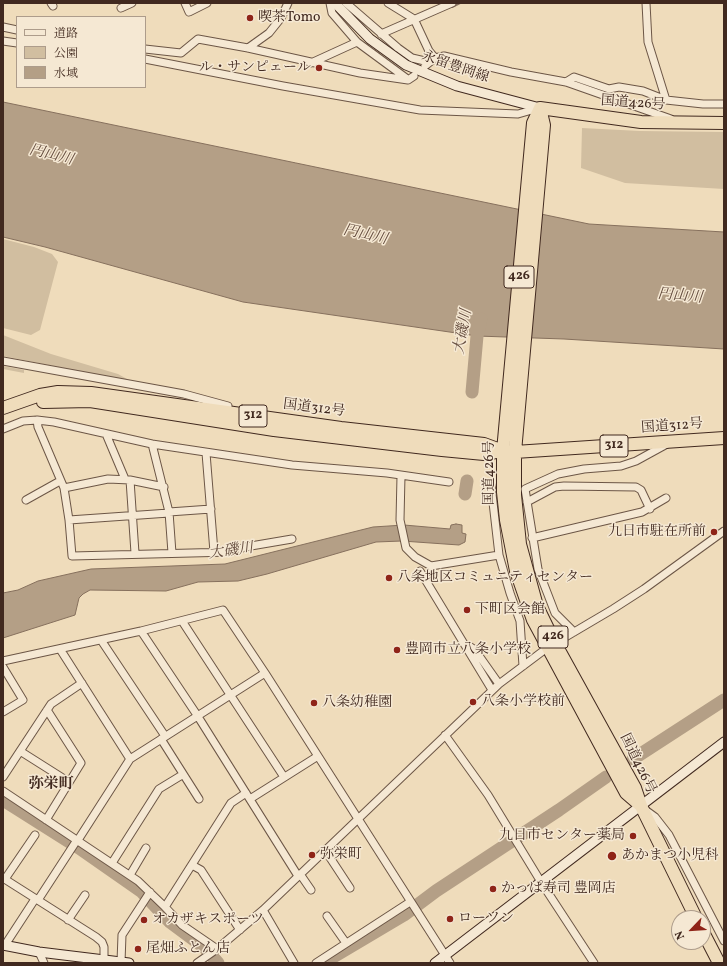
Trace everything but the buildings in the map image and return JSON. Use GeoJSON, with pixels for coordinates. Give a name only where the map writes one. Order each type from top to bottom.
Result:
{"type":"FeatureCollection","features":[{"type":"Feature","properties":{"kind":"highway","name":"国道426号"},"geometry":{"type":"LineString","coordinates":[[692,910],[641,806],[626,793],[551,646],[533,620],[516,571],[506,520],[509,491],[509,451],[540,108],[642,122],[677,121],[704,124],[724,123]]}},
{"type":"Feature","properties":{"kind":"highway","name":"国道312号"},"geometry":{"type":"LineString","coordinates":[[3,408],[40,395],[58,392],[91,393],[341,428],[484,444],[509,451]]}},
{"type":"Feature","properties":{"kind":"highway","name":"国道312号"},"geometry":{"type":"LineString","coordinates":[[3,414],[41,402],[90,401],[274,430],[484,454],[509,451],[724,438]]}},
{"type":"Feature","properties":{"kind":"highway"},"geometry":{"type":"LineString","coordinates":[[711,947],[718,961]]}},
{"type":"Feature","properties":{"kind":"street"},"geometry":{"type":"LineString","coordinates":[[121,8],[132,3]]}},
{"type":"Feature","properties":{"kind":"street"},"geometry":{"type":"LineString","coordinates":[[185,3],[189,12],[207,3]]}},
{"type":"Feature","properties":{"kind":"street"},"geometry":{"type":"LineString","coordinates":[[248,48],[269,33],[281,18],[288,3]]}},
{"type":"Feature","properties":{"kind":"street"},"geometry":{"type":"LineString","coordinates":[[146,49],[181,53],[198,40],[248,48],[360,73],[411,78],[357,42],[332,13],[330,3]]}},
{"type":"Feature","properties":{"kind":"street","name":"永留豊岡線"},"geometry":{"type":"LineString","coordinates":[[336,3],[370,39],[406,65],[457,86],[540,108]]}},
{"type":"Feature","properties":{"kind":"street"},"geometry":{"type":"LineString","coordinates":[[346,3],[381,34],[412,58],[430,62],[444,56],[512,72],[566,82],[677,121]]}},
{"type":"Feature","properties":{"kind":"street"},"geometry":{"type":"LineString","coordinates":[[388,3],[414,19],[429,51],[430,62]]}},
{"type":"Feature","properties":{"kind":"street"},"geometry":{"type":"LineString","coordinates":[[381,34],[452,3]]}},
{"type":"Feature","properties":{"kind":"street"},"geometry":{"type":"LineString","coordinates":[[646,3],[648,42],[666,100]]}},
{"type":"Feature","properties":{"kind":"street"},"geometry":{"type":"LineString","coordinates":[[3,27],[16,30]]}},
{"type":"Feature","properties":{"kind":"street"},"geometry":{"type":"LineString","coordinates":[[3,41],[16,43]]}},
{"type":"Feature","properties":{"kind":"street"},"geometry":{"type":"LineString","coordinates":[[310,63],[357,42]]}},
{"type":"Feature","properties":{"kind":"street"},"geometry":{"type":"LineString","coordinates":[[146,59],[283,86],[420,110],[518,114],[540,108]]}},
{"type":"Feature","properties":{"kind":"street"},"geometry":{"type":"LineString","coordinates":[[566,82],[574,78],[609,89],[619,87],[643,91],[666,100],[703,104],[724,104]]}},
{"type":"Feature","properties":{"kind":"street"},"geometry":{"type":"LineString","coordinates":[[3,361],[184,394],[228,406]]}},
{"type":"Feature","properties":{"kind":"street"},"geometry":{"type":"LineString","coordinates":[[37,420],[38,427],[62,484],[69,520],[72,556],[135,553],[231,552],[245,547],[292,539]]}},
{"type":"Feature","properties":{"kind":"street"},"geometry":{"type":"LineString","coordinates":[[3,429],[23,422],[37,420],[54,422],[152,444],[206,453],[292,465],[449,482]]}},
{"type":"Feature","properties":{"kind":"street"},"geometry":{"type":"LineString","coordinates":[[106,434],[127,479],[135,553]]}},
{"type":"Feature","properties":{"kind":"street"},"geometry":{"type":"LineString","coordinates":[[509,491],[558,474],[584,469],[621,466],[636,461],[671,442]]}},
{"type":"Feature","properties":{"kind":"street"},"geometry":{"type":"LineString","coordinates":[[152,444],[164,486],[169,512],[172,553]]}},
{"type":"Feature","properties":{"kind":"street"},"geometry":{"type":"LineString","coordinates":[[206,453],[214,552]]}},
{"type":"Feature","properties":{"kind":"street"},"geometry":{"type":"LineString","coordinates":[[401,476],[400,520],[406,548],[415,557],[431,566],[499,555]]}},
{"type":"Feature","properties":{"kind":"street"},"geometry":{"type":"LineString","coordinates":[[26,500],[62,484],[108,479],[127,479],[164,486]]}},
{"type":"Feature","properties":{"kind":"street"},"geometry":{"type":"LineString","coordinates":[[492,485],[509,491],[527,502]]}},
{"type":"Feature","properties":{"kind":"street"},"geometry":{"type":"LineString","coordinates":[[527,502],[555,487],[636,487],[641,490],[650,509]]}},
{"type":"Feature","properties":{"kind":"street"},"geometry":{"type":"LineString","coordinates":[[509,491],[499,555],[520,620],[523,666]]}},
{"type":"Feature","properties":{"kind":"street"},"geometry":{"type":"LineString","coordinates":[[532,538],[650,509],[666,498]]}},
{"type":"Feature","properties":{"kind":"street"},"geometry":{"type":"LineString","coordinates":[[527,502],[538,569],[549,600],[555,613],[574,632]]}},
{"type":"Feature","properties":{"kind":"street"},"geometry":{"type":"LineString","coordinates":[[69,520],[211,509]]}},
{"type":"Feature","properties":{"kind":"street"},"geometry":{"type":"LineString","coordinates":[[197,963],[217,949],[263,910],[499,684],[551,646],[613,609],[724,531]]}},
{"type":"Feature","properties":{"kind":"street"},"geometry":{"type":"LineString","coordinates":[[420,572],[492,690]]}},
{"type":"Feature","properties":{"kind":"street"},"geometry":{"type":"LineString","coordinates":[[3,660],[141,631],[224,610],[447,959]]}},
{"type":"Feature","properties":{"kind":"street"},"geometry":{"type":"LineString","coordinates":[[182,621],[284,777]]}},
{"type":"Feature","properties":{"kind":"street"},"geometry":{"type":"LineString","coordinates":[[141,631],[197,715],[299,875],[311,890]]}},
{"type":"Feature","properties":{"kind":"street"},"geometry":{"type":"LineString","coordinates":[[101,640],[163,738],[182,774],[199,799]]}},
{"type":"Feature","properties":{"kind":"street"},"geometry":{"type":"LineString","coordinates":[[466,646],[470,646],[475,650],[499,684]]}},
{"type":"Feature","properties":{"kind":"street"},"geometry":{"type":"LineString","coordinates":[[60,648],[130,759]]}},
{"type":"Feature","properties":{"kind":"street"},"geometry":{"type":"LineString","coordinates":[[3,667],[23,700],[3,712]]}},
{"type":"Feature","properties":{"kind":"street"},"geometry":{"type":"LineString","coordinates":[[148,895],[122,934],[125,962],[39,952],[4,945],[76,843],[130,759],[265,673]]}},
{"type":"Feature","properties":{"kind":"street"},"geometry":{"type":"LineString","coordinates":[[3,777],[51,704],[82,683]]}},
{"type":"Feature","properties":{"kind":"street"},"geometry":{"type":"LineString","coordinates":[[46,820],[81,763],[47,710]]}},
{"type":"Feature","properties":{"kind":"street"},"geometry":{"type":"LineString","coordinates":[[445,735],[488,795],[541,882],[594,963]]}},
{"type":"Feature","properties":{"kind":"street"},"geometry":{"type":"LineString","coordinates":[[435,963],[447,959],[541,882],[724,742]]}},
{"type":"Feature","properties":{"kind":"street"},"geometry":{"type":"LineString","coordinates":[[20,751],[69,782]]}},
{"type":"Feature","properties":{"kind":"street"},"geometry":{"type":"LineString","coordinates":[[165,907],[231,803],[248,796],[284,777],[318,756]]}},
{"type":"Feature","properties":{"kind":"street"},"geometry":{"type":"LineString","coordinates":[[112,863],[159,789],[182,774]]}},
{"type":"Feature","properties":{"kind":"street"},"geometry":{"type":"LineString","coordinates":[[3,791],[46,820],[76,843],[130,875],[148,895],[165,907],[182,925],[217,949]]}},
{"type":"Feature","properties":{"kind":"street"},"geometry":{"type":"LineString","coordinates":[[641,806],[655,817],[669,835],[724,941]]}},
{"type":"Feature","properties":{"kind":"street"},"geometry":{"type":"LineString","coordinates":[[35,835],[4,879],[102,942],[104,960]]}},
{"type":"Feature","properties":{"kind":"street"},"geometry":{"type":"LineString","coordinates":[[130,875],[146,848]]}},
{"type":"Feature","properties":{"kind":"street"},"geometry":{"type":"LineString","coordinates":[[325,850],[350,888]]}},
{"type":"Feature","properties":{"kind":"street"},"geometry":{"type":"LineString","coordinates":[[192,865],[201,870],[240,930]]}},
{"type":"Feature","properties":{"kind":"street"},"geometry":{"type":"LineString","coordinates":[[68,920],[85,895]]}},
{"type":"Feature","properties":{"kind":"street"},"geometry":{"type":"LineString","coordinates":[[316,963],[410,902]]}},
{"type":"Feature","properties":{"kind":"street"},"geometry":{"type":"LineString","coordinates":[[263,910],[294,963]]}},
{"type":"Feature","properties":{"kind":"street"},"geometry":{"type":"LineString","coordinates":[[327,916],[346,943]]}},
{"type":"Feature","properties":{"kind":"street"},"geometry":{"type":"LineString","coordinates":[[39,952],[44,963]]}},
{"type":"Feature","properties":{"kind":"green space"},"geometry":{"type":"Polygon","coordinates":[[[582,128],[640,131],[724,132],[724,189],[625,183],[581,168],[582,128]]]}},
{"type":"Feature","properties":{"kind":"green space"},"geometry":{"type":"Polygon","coordinates":[[[3,239],[34,247],[52,254],[58,262],[40,330],[31,335],[3,328],[3,239]]]}},
{"type":"Feature","properties":{"kind":"green space"},"geometry":{"type":"Polygon","coordinates":[[[3,335],[51,354],[118,374],[127,379],[124,380],[3,356],[3,335]]]}},
{"type":"Feature","properties":{"kind":"green space"},"geometry":{"type":"Polygon","coordinates":[[[3,366],[24,370],[24,373],[3,369],[3,366]]]}},
{"type":"Feature","properties":{"kind":"water","name":"円山川"},"geometry":{"type":"Polygon","coordinates":[[[3,102],[589,224],[724,232],[724,349],[564,339],[477,336],[243,302],[45,247],[3,237],[3,102]]]}},
{"type":"Feature","properties":{"kind":"water"},"geometry":{"type":"Polygon","coordinates":[[[404,525],[450,529],[451,525],[462,525],[462,533],[466,534],[465,542],[459,545],[402,541],[376,542],[238,581],[198,582],[166,591],[90,590],[79,598],[75,615],[3,638],[3,593],[18,590],[38,581],[91,569],[225,564],[373,527],[404,525]]]}},
{"type":"Feature","properties":{"kind":"waterway"},"geometry":{"type":"LineString","coordinates":[[452,7],[460,3]]}},
{"type":"Feature","properties":{"kind":"waterway","name":"大磯川"},"geometry":{"type":"LineString","coordinates":[[472,392],[477,336],[481,319]]}},
{"type":"Feature","properties":{"kind":"waterway","name":"大磯川"},"geometry":{"type":"LineString","coordinates":[[465,494],[467,481]]}},
{"type":"Feature","properties":{"kind":"waterway"},"geometry":{"type":"LineString","coordinates":[[633,759],[724,700]]}},
{"type":"Feature","properties":{"kind":"waterway"},"geometry":{"type":"LineString","coordinates":[[323,963],[404,915],[436,891],[559,810],[606,777]]}},
{"type":"Feature","properties":{"kind":"waterway"},"geometry":{"type":"LineString","coordinates":[[3,800],[79,848],[142,892],[170,922],[205,948],[218,963]]}},
{"type":"Feature","properties":{"kind":"place","name":"喫茶Tomo"},"geometry":{"type":"Point","coordinates":[250,18]}},
{"type":"Feature","properties":{"kind":"place","name":"ル・サンピェール"},"geometry":{"type":"Point","coordinates":[319,68]}},
{"type":"Feature","properties":{"kind":"place","name":"九日市駐在所前"},"geometry":{"type":"Point","coordinates":[714,532]}},
{"type":"Feature","properties":{"kind":"place","name":"八条地区コミュニティセンター"},"geometry":{"type":"Point","coordinates":[389,578]}},
{"type":"Feature","properties":{"kind":"place","name":"下町区会館"},"geometry":{"type":"Point","coordinates":[467,610]}},
{"type":"Feature","properties":{"kind":"place","name":"豊岡市立八条小学校"},"geometry":{"type":"Point","coordinates":[397,650]}},
{"type":"Feature","properties":{"kind":"place","name":"八条小学校前"},"geometry":{"type":"Point","coordinates":[473,702]}},
{"type":"Feature","properties":{"kind":"place","name":"八条幼稚園"},"geometry":{"type":"Point","coordinates":[314,703]}},
{"type":"Feature","properties":{"kind":"place","name":"九日市センター薬局"},"geometry":{"type":"Point","coordinates":[633,836]}},
{"type":"Feature","properties":{"kind":"place","name":"弥栄町"},"geometry":{"type":"Point","coordinates":[312,855]}},
{"type":"Feature","properties":{"kind":"place","name":"あかまつ小児科"},"geometry":{"type":"Point","coordinates":[612,856]}},
{"type":"Feature","properties":{"kind":"place","name":"かっぱ寿司 豊岡店"},"geometry":{"type":"Point","coordinates":[493,889]}},
{"type":"Feature","properties":{"kind":"place","name":"ローソン"},"geometry":{"type":"Point","coordinates":[450,919]}},
{"type":"Feature","properties":{"kind":"place","name":"オカザキスポーツ"},"geometry":{"type":"Point","coordinates":[144,920]}},
{"type":"Feature","properties":{"kind":"place","name":"尾畑ふとん店"},"geometry":{"type":"Point","coordinates":[138,949]}},
{"type":"Feature","properties":{"kind":"district","name":"弥栄町"},"geometry":{"type":"Point","coordinates":[51,785]}}]}
